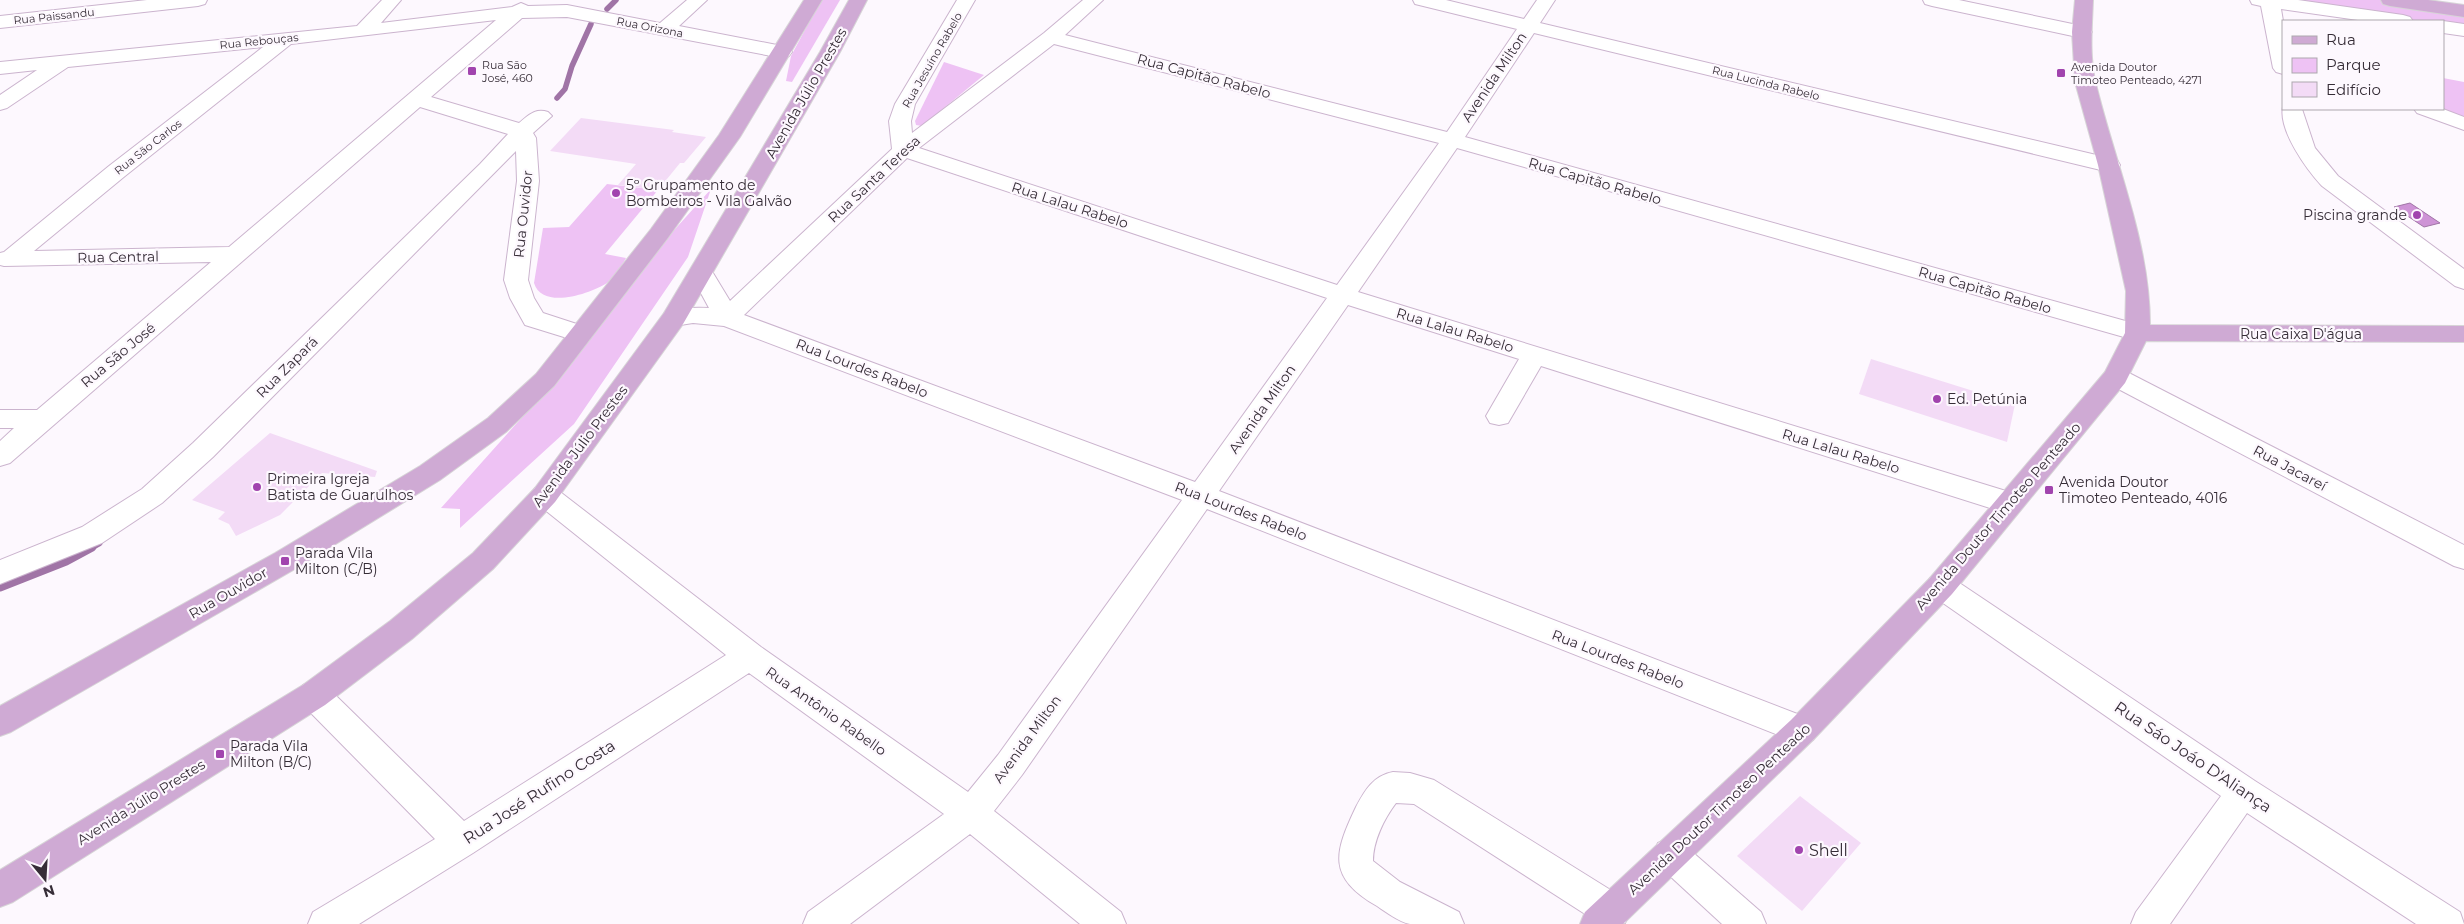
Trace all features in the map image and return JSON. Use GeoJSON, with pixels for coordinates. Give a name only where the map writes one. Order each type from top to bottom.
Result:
{"type":"FeatureCollection","features":[{"type":"Feature","properties":{"kind":"main road"},"geometry":{"type":"LineString","coordinates":[[782,52],[813,0]]}},
{"type":"Feature","properties":{"kind":"main road","name":"Avenida Júlio Prestes"},"geometry":{"type":"LineString","coordinates":[[0,890],[314,695],[401,630],[483,561],[546,495],[674,318],[702,273],[858,0]]}},
{"type":"Feature","properties":{"kind":"main road","name":"Avenida Doutor Timoteo Penteado"},"geometry":{"type":"LineString","coordinates":[[1605,917],[1802,730],[1941,586],[2116,377],[2138,333],[2138,291],[2109,165],[2086,82],[2082,32],[2084,0]]}},
{"type":"Feature","properties":{"kind":"main road"},"geometry":{"type":"LineString","coordinates":[[2390,0],[2464,10]]}},
{"type":"Feature","properties":{"kind":"main road","name":"Rua Ouvidor"},"geometry":{"type":"LineString","coordinates":[[0,722],[285,560],[430,474],[497,425],[545,380],[588,325],[730,137],[782,52]]}},
{"type":"Feature","properties":{"kind":"main road","name":"Rua Caixa D'água"},"geometry":{"type":"LineString","coordinates":[[2138,333],[2464,334]]}},
{"type":"Feature","properties":{"kind":"street","name":"Rua Paissandu"},"geometry":{"type":"LineString","coordinates":[[0,22],[198,0]]}},
{"type":"Feature","properties":{"kind":"street"},"geometry":{"type":"LineString","coordinates":[[363,31],[392,0]]}},
{"type":"Feature","properties":{"kind":"street"},"geometry":{"type":"LineString","coordinates":[[663,30],[698,0]]}},
{"type":"Feature","properties":{"kind":"street","name":"Rua Jesuíno Rabelo"},"geometry":{"type":"LineString","coordinates":[[903,150],[900,121],[905,104],[966,0]]}},
{"type":"Feature","properties":{"kind":"street","name":"Rua Santa Teresa"},"geometry":{"type":"LineString","coordinates":[[727,318],[903,150],[1051,37],[1094,0]]}},
{"type":"Feature","properties":{"kind":"street","name":"Rua Lucinda Rabelo"},"geometry":{"type":"LineString","coordinates":[[1422,0],[2109,165]]}},
{"type":"Feature","properties":{"kind":"street","name":"Avenida Milton"},"geometry":{"type":"LineString","coordinates":[[821,924],[971,814],[1010,765],[1452,140],[1546,0]]}},
{"type":"Feature","properties":{"kind":"street"},"geometry":{"type":"LineString","coordinates":[[1932,0],[2082,32]]}},
{"type":"Feature","properties":{"kind":"street"},"geometry":{"type":"LineString","coordinates":[[2282,59],[2264,1],[2395,20]]}},
{"type":"Feature","properties":{"kind":"street","name":"Rua Rebouças"},"geometry":{"type":"LineString","coordinates":[[0,68],[288,37],[363,31],[525,6]]}},
{"type":"Feature","properties":{"kind":"street","name":"Rua Orizona"},"geometry":{"type":"LineString","coordinates":[[525,6],[567,11],[782,52]]}},
{"type":"Feature","properties":{"kind":"street","name":"Rua São José"},"geometry":{"type":"LineString","coordinates":[[0,456],[418,100],[525,6]]}},
{"type":"Feature","properties":{"kind":"street"},"geometry":{"type":"LineString","coordinates":[[2444,27],[2464,30]]}},
{"type":"Feature","properties":{"kind":"street","name":"Rua São Carlos"},"geometry":{"type":"LineString","coordinates":[[5,260],[288,37]]}},
{"type":"Feature","properties":{"kind":"street","name":"Rua Capitão Rabelo"},"geometry":{"type":"LineString","coordinates":[[1051,37],[1452,140],[2138,333]]}},
{"type":"Feature","properties":{"kind":"street"},"geometry":{"type":"LineString","coordinates":[[0,104],[63,61]]}},
{"type":"Feature","properties":{"kind":"street"},"geometry":{"type":"LineString","coordinates":[[418,100],[511,126],[521,132]]}},
{"type":"Feature","properties":{"kind":"street"},"geometry":{"type":"LineString","coordinates":[[2292,110],[2299,142],[2312,163],[2330,181],[2464,281]]}},
{"type":"Feature","properties":{"kind":"street"},"geometry":{"type":"LineString","coordinates":[[2427,110],[2464,124]]}},
{"type":"Feature","properties":{"kind":"street","name":"Rua Zapará"},"geometry":{"type":"LineString","coordinates":[[0,572],[92,535],[152,496],[203,450],[474,182],[521,132],[541,116]]}},
{"type":"Feature","properties":{"kind":"street","name":"Rua Ouvidor"},"geometry":{"type":"LineString","coordinates":[[521,132],[525,138],[528,181],[516,280],[534,319],[543,323],[588,325]]}},
{"type":"Feature","properties":{"kind":"street","name":"Rua Lalau Rabelo"},"geometry":{"type":"LineString","coordinates":[[903,150],[1342,295],[2009,503]]}},
{"type":"Feature","properties":{"kind":"street","name":"Rua Central"},"geometry":{"type":"LineString","coordinates":[[5,260],[237,254]]}},
{"type":"Feature","properties":{"kind":"street"},"geometry":{"type":"LineString","coordinates":[[702,273],[727,318]]}},
{"type":"Feature","properties":{"kind":"street","name":"Rua Lourdes Rabelo"},"geometry":{"type":"LineString","coordinates":[[674,318],[693,315],[727,318],[1202,496],[1802,730]]}},
{"type":"Feature","properties":{"kind":"street"},"geometry":{"type":"LineString","coordinates":[[1499,416],[1534,355]]}},
{"type":"Feature","properties":{"kind":"street","name":"Rua Jacareí"},"geometry":{"type":"LineString","coordinates":[[2116,377],[2464,558]]}},
{"type":"Feature","properties":{"kind":"street"},"geometry":{"type":"LineString","coordinates":[[0,419],[43,419]]}},
{"type":"Feature","properties":{"kind":"street","name":"Rua Antônio Rabello"},"geometry":{"type":"LineString","coordinates":[[546,495],[750,656],[971,814],[1099,922]]}},
{"type":"Feature","properties":{"kind":"street","name":"Rua Sáo Joáo D'Aliança"},"geometry":{"type":"LineString","coordinates":[[1941,586],[2243,792],[2447,924]]}},
{"type":"Feature","properties":{"kind":"street","name":"Rua José Rufino Costa"},"geometry":{"type":"LineString","coordinates":[[326,924],[461,842],[750,656]]}},
{"type":"Feature","properties":{"kind":"street"},"geometry":{"type":"LineString","coordinates":[[314,695],[461,842]]}},
{"type":"Feature","properties":{"kind":"street"},"geometry":{"type":"LineString","coordinates":[[1446,924],[1379,888],[1362,875],[1356,864],[1356,849],[1378,797],[1387,789],[1402,786],[1422,791],[1605,917]]}},
{"type":"Feature","properties":{"kind":"street"},"geometry":{"type":"LineString","coordinates":[[2149,924],[2243,792]]}},
{"type":"Feature","properties":{"kind":"street"},"geometry":{"type":"LineString","coordinates":[[1670,854],[1748,924]]}},
{"type":"Feature","properties":{"kind":"green space"},"geometry":{"type":"Polygon","coordinates":[[[821,0],[840,0],[792,82],[786,81],[791,56],[821,0]]]}},
{"type":"Feature","properties":{"kind":"green space"},"geometry":{"type":"Polygon","coordinates":[[[2270,0],[2381,0],[2464,12],[2464,29],[2444,25],[2444,20],[2407,20],[2270,0]]]}},
{"type":"Feature","properties":{"kind":"green space"},"geometry":{"type":"Polygon","coordinates":[[[944,62],[984,75],[922,126],[916,125],[915,121],[944,62]]]}},
{"type":"Feature","properties":{"kind":"green space"},"geometry":{"type":"Polygon","coordinates":[[[2444,78],[2464,82],[2464,122],[2433,110],[2444,110],[2444,78]]]}},
{"type":"Feature","properties":{"kind":"green space"},"geometry":{"type":"Polygon","coordinates":[[[607,184],[658,190],[605,254],[626,258],[613,278],[599,287],[579,295],[556,298],[546,296],[539,291],[534,283],[543,228],[569,227],[607,184]]]}},
{"type":"Feature","properties":{"kind":"green space"},"geometry":{"type":"Polygon","coordinates":[[[711,189],[688,257],[574,424],[460,528],[460,509],[441,508],[559,376],[651,256],[711,189]]]}},
{"type":"Feature","properties":{"kind":"shaded area","name":"Piscina grande"},"geometry":{"type":"Polygon","coordinates":[[[2410,203],[2440,223],[2424,227],[2394,207],[2410,203]]]}},
{"type":"Feature","properties":{"kind":"building"},"geometry":{"type":"Polygon","coordinates":[[[581,118],[674,130],[672,132],[706,137],[684,163],[680,163],[658,190],[618,185],[636,164],[550,151],[581,118]]]}},
{"type":"Feature","properties":{"kind":"building","name":"Ed. Petúnia"},"geometry":{"type":"Polygon","coordinates":[[[1871,359],[2015,404],[2007,442],[1859,394],[1871,359]]]}},
{"type":"Feature","properties":{"kind":"building","name":"Primeira Igreja Batista de Guarulhos"},"geometry":{"type":"Polygon","coordinates":[[[270,433],[377,471],[375,477],[322,473],[280,515],[236,536],[229,524],[218,519],[225,512],[192,500],[270,433]]]}},
{"type":"Feature","properties":{"kind":"building","name":"Shell"},"geometry":{"type":"Polygon","coordinates":[[[1800,796],[1861,843],[1802,911],[1737,856],[1800,796]]]}},
{"type":"Feature","properties":{"kind":"waterway"},"geometry":{"type":"LineString","coordinates":[[607,9],[616,0]]}},
{"type":"Feature","properties":{"kind":"waterway"},"geometry":{"type":"LineString","coordinates":[[557,98],[565,89],[572,66],[591,24]]}},
{"type":"Feature","properties":{"kind":"waterway"},"geometry":{"type":"LineString","coordinates":[[90,548],[99,543]]}},
{"type":"Feature","properties":{"kind":"waterway"},"geometry":{"type":"LineString","coordinates":[[0,587],[66,561],[92,547]]}},
{"type":"Feature","properties":{"kind":"place","name":"Rua São José, 460"},"geometry":{"type":"Point","coordinates":[472,71]}},
{"type":"Feature","properties":{"kind":"place","name":"Avenida Doutor Timoteo Penteado, 4271"},"geometry":{"type":"Point","coordinates":[2061,73]}},
{"type":"Feature","properties":{"kind":"place","name":"5º Grupamento de Bombeiros - Vila Galvão"},"geometry":{"type":"Point","coordinates":[616,193]}},
{"type":"Feature","properties":{"kind":"place","name":"Piscina grande"},"geometry":{"type":"Point","coordinates":[2417,215]}},
{"type":"Feature","properties":{"kind":"place","name":"Ed. Petúnia"},"geometry":{"type":"Point","coordinates":[1937,399]}},
{"type":"Feature","properties":{"kind":"place","name":"Primeira Igreja Batista de Guarulhos"},"geometry":{"type":"Point","coordinates":[257,487]}},
{"type":"Feature","properties":{"kind":"place","name":"Avenida Doutor Timoteo Penteado, 4016"},"geometry":{"type":"Point","coordinates":[2049,490]}},
{"type":"Feature","properties":{"kind":"place","name":"Parada Vila Milton (C/B)"},"geometry":{"type":"Point","coordinates":[285,561]}},
{"type":"Feature","properties":{"kind":"place","name":"Parada Vila Milton (B/C)"},"geometry":{"type":"Point","coordinates":[220,754]}},
{"type":"Feature","properties":{"kind":"place","name":"Shell"},"geometry":{"type":"Point","coordinates":[1799,850]}}]}
